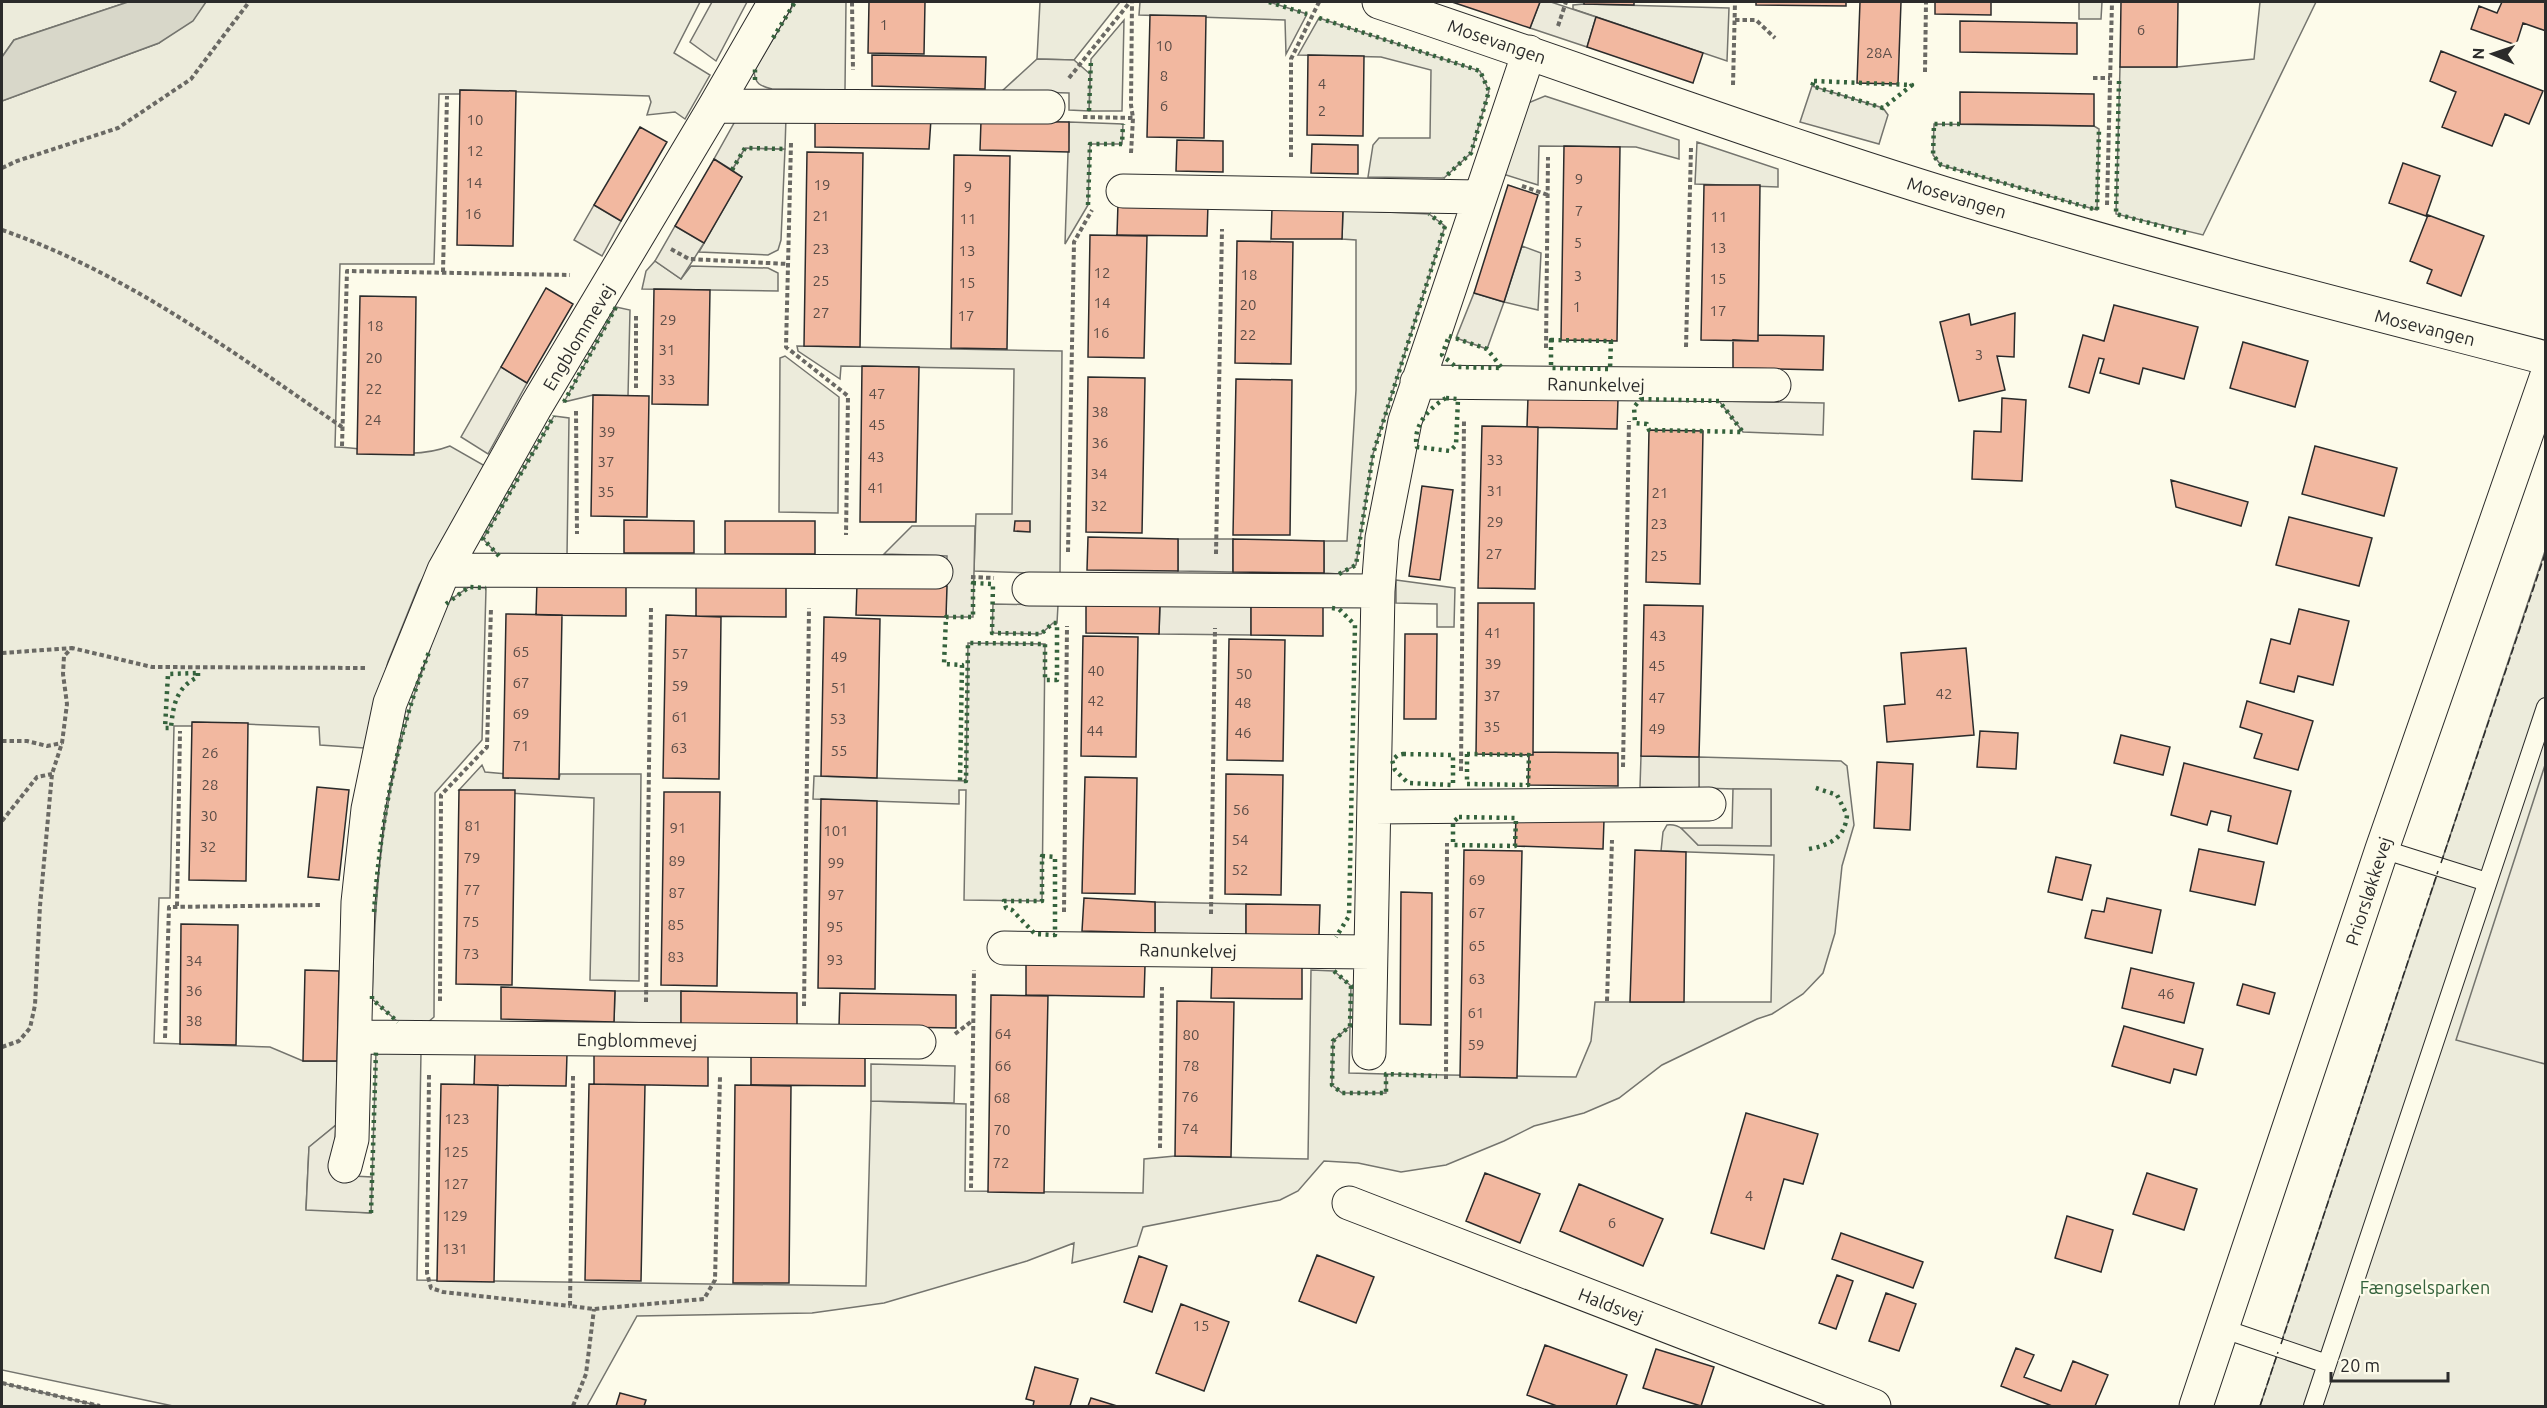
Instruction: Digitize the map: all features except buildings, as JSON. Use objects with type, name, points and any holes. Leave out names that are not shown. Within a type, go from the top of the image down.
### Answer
[{"type":"street","name":"Engblommevej","points":[[345,1166],[352,1139],[358,902],[368,809],[390,703],[444,570],[537,406],[716,106],[775,2]]},
{"type":"street","name":"Mosevangen","points":[[1379,2],[1823,155],[2017,216],[2319,300],[2546,358]]},
{"type":"street","points":[[1369,1053],[1378,591],[1382,538],[1405,420],[1529,52]]},
{"type":"street","points":[[716,106],[1048,107]]},
{"type":"street","points":[[1123,191],[1479,197]]},
{"type":"street","name":"Priorsløkkevej","points":[[2196,1407],[2382,849],[2546,378]]},
{"type":"street","name":"Ranunkelvej","points":[[1417,382],[1774,385]]},
{"type":"street","points":[[444,570],[936,572]]},
{"type":"street","points":[[1029,589],[1378,591]]},
{"type":"street","points":[[1374,807],[1709,804]]},
{"type":"street","name":"Ranunkelvej","points":[[1004,948],[1371,952]]},
{"type":"street","name":"Engblommevej","points":[[356,1037],[919,1042]]},
{"type":"street","name":"Haldsvej","points":[[1349,1203],[1874,1407]]},
{"type":"lane","points":[[2313,1407],[2546,707]]},
{"type":"lane","points":[[2382,849],[2487,882]]},
{"type":"lane","points":[[2221,1328],[2327,1364]]},
{"type":"path","points":[[2,168],[17,161],[118,129],[191,79],[249,2]]},
{"type":"path","points":[[852,2],[853,107]]},
{"type":"path","points":[[1131,2],[1048,107],[1066,116],[1133,118]]},
{"type":"path","points":[[1064,948],[1074,242],[1096,203],[1123,191],[1130,176],[1133,118],[1131,2]]},
{"type":"path","points":[[1291,193],[1291,59],[1318,2]]},
{"type":"path","points":[[1685,384],[1691,140],[1707,115],[1733,100],[1735,2]]},
{"type":"path","points":[[1925,72],[1926,2]]},
{"type":"path","points":[[2099,239],[2107,218],[2112,2]]},
{"type":"path","points":[[1735,20],[1756,20],[1775,38]]},
{"type":"path","points":[[2093,78],[2110,78]]},
{"type":"path","points":[[442,272],[447,96]]},
{"type":"path","points":[[792,106],[786,347],[848,396],[846,571]]},
{"type":"path","points":[[1546,383],[1548,157]]},
{"type":"path","points":[[2,230],[42,244],[170,310],[342,427]]},
{"type":"path","points":[[640,231],[689,259],[788,264]]},
{"type":"path","points":[[342,446],[346,271],[614,276],[636,289],[636,388]]},
{"type":"path","points":[[1446,1079],[1465,382]]},
{"type":"path","points":[[1607,1001],[1618,804],[1629,384]]},
{"type":"path","points":[[537,406],[578,411],[576,571]]},
{"type":"path","points":[[492,570],[487,747],[441,795],[427,1273],[431,1288],[443,1292],[594,1309],[704,1299],[715,1280],[721,1041]]},
{"type":"path","points":[[646,1040],[652,571]]},
{"type":"path","points":[[804,1041],[810,572]]},
{"type":"path","points":[[936,572],[996,578],[1029,589]]},
{"type":"path","points":[[2,653],[72,648],[152,667],[405,668]]},
{"type":"path","points":[[2,1047],[19,1041],[30,1028],[35,1005],[40,906],[52,774],[62,743],[67,704],[63,674],[64,656],[72,648]]},
{"type":"path","points":[[177,906],[180,731]]},
{"type":"path","points":[[2,741],[27,741],[47,746],[62,743]]},
{"type":"path","points":[[2,821],[37,777],[52,774]]},
{"type":"path","points":[[165,1038],[169,907],[338,905],[358,902]]},
{"type":"path","points":[[971,1188],[974,952],[1004,948]]},
{"type":"path","points":[[1160,1148],[1162,950]]},
{"type":"path","points":[[570,1306],[574,1039]]},
{"type":"path","points":[[573,1407],[586,1374],[594,1309]]},
{"type":"path","points":[[2,1383],[100,1407]]},
{"type":"green space","points":[[2,2],[128,2],[14,40],[2,57]]},
{"type":"green space","points":[[206,2],[700,2],[674,53],[710,75],[685,119],[675,112],[647,115],[651,102],[649,96],[460,90],[460,94],[439,94],[434,264],[340,264],[335,447],[421,453],[450,446],[485,466],[419,585],[388,662],[364,748],[320,745],[319,727],[193,722],[192,726],[174,726],[170,898],[159,898],[154,1043],[270,1047],[303,1061],[337,1061],[336,1125],[309,1147],[306,1209],[371,1213],[376,1051],[421,1052],[417,1280],[866,1286],[871,1101],[966,1104],[965,1191],[1143,1193],[1144,1159],[1175,1156],[1308,1159],[1311,970],[1334,971],[1351,986],[1350,1026],[1333,1042],[1332,1085],[1385,1093],[1386,1074],[1576,1077],[1591,1041],[1595,1002],[1771,1002],[1774,855],[1661,851],[1663,832],[1667,825],[1681,828],[1698,845],[1771,845],[1771,790],[1699,788],[1699,757],[1841,761],[1847,766],[1854,825],[1842,866],[1835,933],[1823,973],[1803,994],[1772,1014],[1662,1065],[1619,1098],[1584,1113],[1534,1126],[1446,1165],[1401,1172],[1358,1163],[1324,1161],[1298,1191],[1280,1200],[1143,1227],[1137,1246],[1072,1263],[1074,1243],[1027,1261],[884,1303],[812,1313],[637,1316],[587,1406],[173,1406],[2,1370],[2,101],[159,43]]},
{"type":"green space","points":[[795,2],[846,2],[845,90],[772,89],[757,82],[754,71]]},
{"type":"green space","points":[[1040,2],[1120,2],[1074,60],[1037,59]]},
{"type":"green space","points":[[1140,2],[1269,2],[1307,14],[1286,54],[1285,20],[1139,15]]},
{"type":"green space","points":[[2079,2],[2102,2],[2101,19],[2079,19]]},
{"type":"green space","points":[[2260,2],[2316,2],[2203,235],[2116,214],[2120,67],[2177,67],[2254,59]]},
{"type":"green space","points":[[1573,5],[1729,8],[1727,61],[1573,9]]},
{"type":"green space","points":[[1319,18],[1480,71],[1489,91],[1471,153],[1444,178],[1368,177],[1373,145],[1379,138],[1430,138],[1431,70],[1381,57],[1298,55]]},
{"type":"green space","points":[[1124,20],[1122,111],[1089,111],[1091,59]]},
{"type":"green space","points":[[1545,96],[1679,140],[1679,159],[1636,147],[1539,146],[1538,185],[1503,174],[1528,103]]},
{"type":"green space","points":[[1069,122],[1123,124],[1122,144],[1090,144],[1088,205],[1065,244]]},
{"type":"green space","points":[[1934,124],[2094,126],[2099,129],[2097,210],[1941,165],[1933,155]]},
{"type":"green space","points":[[1697,142],[1778,169],[1778,187],[1695,184]]},
{"type":"green space","points":[[745,148],[785,149],[781,240],[778,250],[768,255],[699,252],[742,177],[732,170]]},
{"type":"green space","points":[[1343,210],[1429,214],[1445,226],[1373,454],[1356,565],[1339,574],[1324,573],[1324,541],[1347,541],[1356,390],[1356,240],[1342,239]]},
{"type":"green space","points":[[1522,246],[1541,253],[1538,310],[1504,302]]},
{"type":"green space","points":[[655,261],[681,279],[691,266],[768,268],[778,273],[778,291],[642,289],[646,271]]},
{"type":"green space","points":[[616,307],[630,310],[628,396],[593,395],[564,402]]},
{"type":"green space","points":[[797,346],[1062,351],[1060,574],[974,571],[976,514],[1012,514],[1014,369],[841,366],[840,379],[798,351]]},
{"type":"green space","points":[[785,356],[839,397],[838,513],[779,512],[780,358]]},
{"type":"green space","points":[[554,416],[569,418],[567,556],[499,556],[483,539]]},
{"type":"green space","name":"Fængselsparken","points":[[2545,551],[2545,1406],[2260,1406]]},
{"type":"green space","points":[[1396,580],[1455,588],[1454,627],[1437,627],[1437,604],[1396,603]]},
{"type":"green space","points":[[469,587],[486,588],[482,740],[435,793],[434,1017],[427,1023],[398,1022],[372,999],[379,867],[385,824],[401,740],[439,620],[449,601]]},
{"type":"green space","points":[[968,643],[1045,644],[1042,901],[964,900],[966,790],[959,790],[959,804],[813,799],[814,776],[966,781]]},
{"type":"green space","points":[[482,765],[485,772],[559,779],[560,774],[641,774],[639,981],[590,980],[594,798],[459,790]]},
{"type":"green space","points":[[2,1383],[100,1406],[2,1406]]},
{"type":"shaded area","points":[[128,2],[206,2],[193,21],[159,43],[2,101],[2,57],[14,40]]},
{"type":"shaded area","points":[[712,2],[747,2],[716,61],[690,42]]},
{"type":"shaded area","points":[[1540,2],[1551,2],[1596,17],[1587,47],[1530,28]]},
{"type":"shaded area","points":[[1037,59],[1074,60],[1090,74],[1089,111],[1069,110],[1069,93],[1002,91]]},
{"type":"shaded area","points":[[1812,86],[1883,108],[1888,115],[1879,144],[1800,122]]},
{"type":"shaded area","points":[[738,116],[786,117],[785,149],[745,148],[732,170],[714,159]]},
{"type":"shaded area","points":[[594,205],[621,221],[602,256],[574,240]]},
{"type":"shaded area","points":[[675,226],[704,243],[681,279],[655,261]]},
{"type":"shaded area","points":[[1474,293],[1504,302],[1487,349],[1456,338]]},
{"type":"shaded area","points":[[501,367],[527,383],[488,454],[461,437]]},
{"type":"shaded area","points":[[1719,401],[1824,403],[1823,435],[1743,432]]},
{"type":"shaded area","points":[[912,526],[975,526],[973,617],[946,617],[947,556],[884,554]]},
{"type":"shaded area","points":[[1178,539],[1233,539],[1233,572],[1178,571]]},
{"type":"shaded area","points":[[993,604],[1058,605],[1057,623],[1053,623],[1041,634],[992,633]]},
{"type":"shaded area","points":[[1160,604],[1251,606],[1251,635],[1159,634]]},
{"type":"shaded area","points":[[1641,756],[1699,757],[1699,788],[1640,787]]},
{"type":"shaded area","points":[[2545,765],[2545,1064],[2456,1040]]},
{"type":"shaded area","points":[[1733,789],[1771,789],[1771,846],[1698,845],[1681,828],[1732,828]]},
{"type":"shaded area","points":[[1155,902],[1246,904],[1246,935],[1155,933]]},
{"type":"shaded area","points":[[615,991],[681,991],[681,1024],[614,1022]]},
{"type":"shaded area","points":[[1350,1026],[1349,1073],[1386,1074],[1386,1093],[1342,1093],[1332,1085],[1333,1041]]},
{"type":"shaded area","points":[[871,1064],[955,1066],[954,1103],[871,1101]]},
{"type":"shaded area","points":[[336,1125],[333,1175],[372,1177],[371,1213],[306,1210],[309,1147]]},
{"type":"hedge","points":[[773,38],[795,2]]},
{"type":"hedge","points":[[1269,2],[1307,14]]},
{"type":"hedge","points":[[1319,18],[1480,71],[1489,91],[1471,153],[1444,178]]},
{"type":"hedge","points":[[1089,111],[1091,59]]},
{"type":"hedge","points":[[755,68],[755,80]]},
{"type":"hedge","points":[[1814,81],[1912,85],[1883,108],[1812,86],[1814,81]]},
{"type":"hedge","points":[[2119,81],[2116,214],[2187,233]]},
{"type":"hedge","points":[[1088,205],[1090,144],[1122,144],[1123,124]]},
{"type":"hedge","points":[[1960,124],[1934,124],[1933,155],[1941,165],[2097,210],[2099,129]]},
{"type":"hedge","points":[[732,170],[745,148],[785,149]]},
{"type":"hedge","points":[[1339,574],[1356,565],[1373,454],[1445,226],[1429,214]]},
{"type":"hedge","points":[[564,402],[616,307]]},
{"type":"hedge","points":[[1449,336],[1487,349],[1502,368],[1456,367],[1442,355],[1449,336]]},
{"type":"hedge","points":[[1551,340],[1611,341],[1610,369],[1551,368],[1551,340]]},
{"type":"hedge","points":[[1446,398],[1458,399],[1456,445],[1450,451],[1417,447],[1417,432],[1423,418],[1446,398]]},
{"type":"hedge","points":[[1641,399],[1719,401],[1743,432],[1649,430],[1647,424],[1635,423],[1634,407],[1641,399]]},
{"type":"hedge","points":[[499,556],[483,539],[554,416]]},
{"type":"hedge","points":[[973,583],[993,584],[992,633],[1041,634],[1053,623],[1057,623],[1057,680],[1045,680],[1045,644],[968,643],[966,781],[960,781],[962,665],[944,664],[946,617],[973,617],[973,583]]},
{"type":"hedge","points":[[446,604],[469,587],[486,588]]},
{"type":"hedge","points":[[1332,608],[1339,609],[1355,625],[1349,916],[1336,937]]},
{"type":"hedge","points":[[374,912],[381,846],[392,780],[408,715],[429,652]]},
{"type":"hedge","points":[[198,673],[198,677],[180,692],[173,712],[171,728],[165,728],[168,674],[198,673]]},
{"type":"hedge","points":[[1403,754],[1453,755],[1453,785],[1408,783],[1395,770],[1392,760],[1403,754]]},
{"type":"hedge","points":[[1467,754],[1529,755],[1528,785],[1467,784],[1467,754]]},
{"type":"hedge","points":[[1809,849],[1830,843],[1840,835],[1847,815],[1837,795],[1813,787]]},
{"type":"hedge","points":[[1459,817],[1516,818],[1515,846],[1453,845],[1453,822],[1459,817]]},
{"type":"hedge","points":[[1042,856],[1055,857],[1055,935],[1035,934],[1012,910],[1006,908],[1004,901],[1042,901],[1042,856]]},
{"type":"hedge","points":[[1334,971],[1351,986],[1350,1026],[1333,1041],[1332,1085],[1342,1093],[1386,1093],[1386,1074],[1437,1076]]},
{"type":"hedge","points":[[372,996],[372,999],[398,1022]]},
{"type":"hedge","points":[[371,1213],[376,1051]]},
{"type":"fence","points":[[2441,863],[2546,551]]},
{"type":"fence","points":[[2281,1344],[2438,871]]},
{"type":"fence","points":[[2260,1406],[2278,1352]]}]
